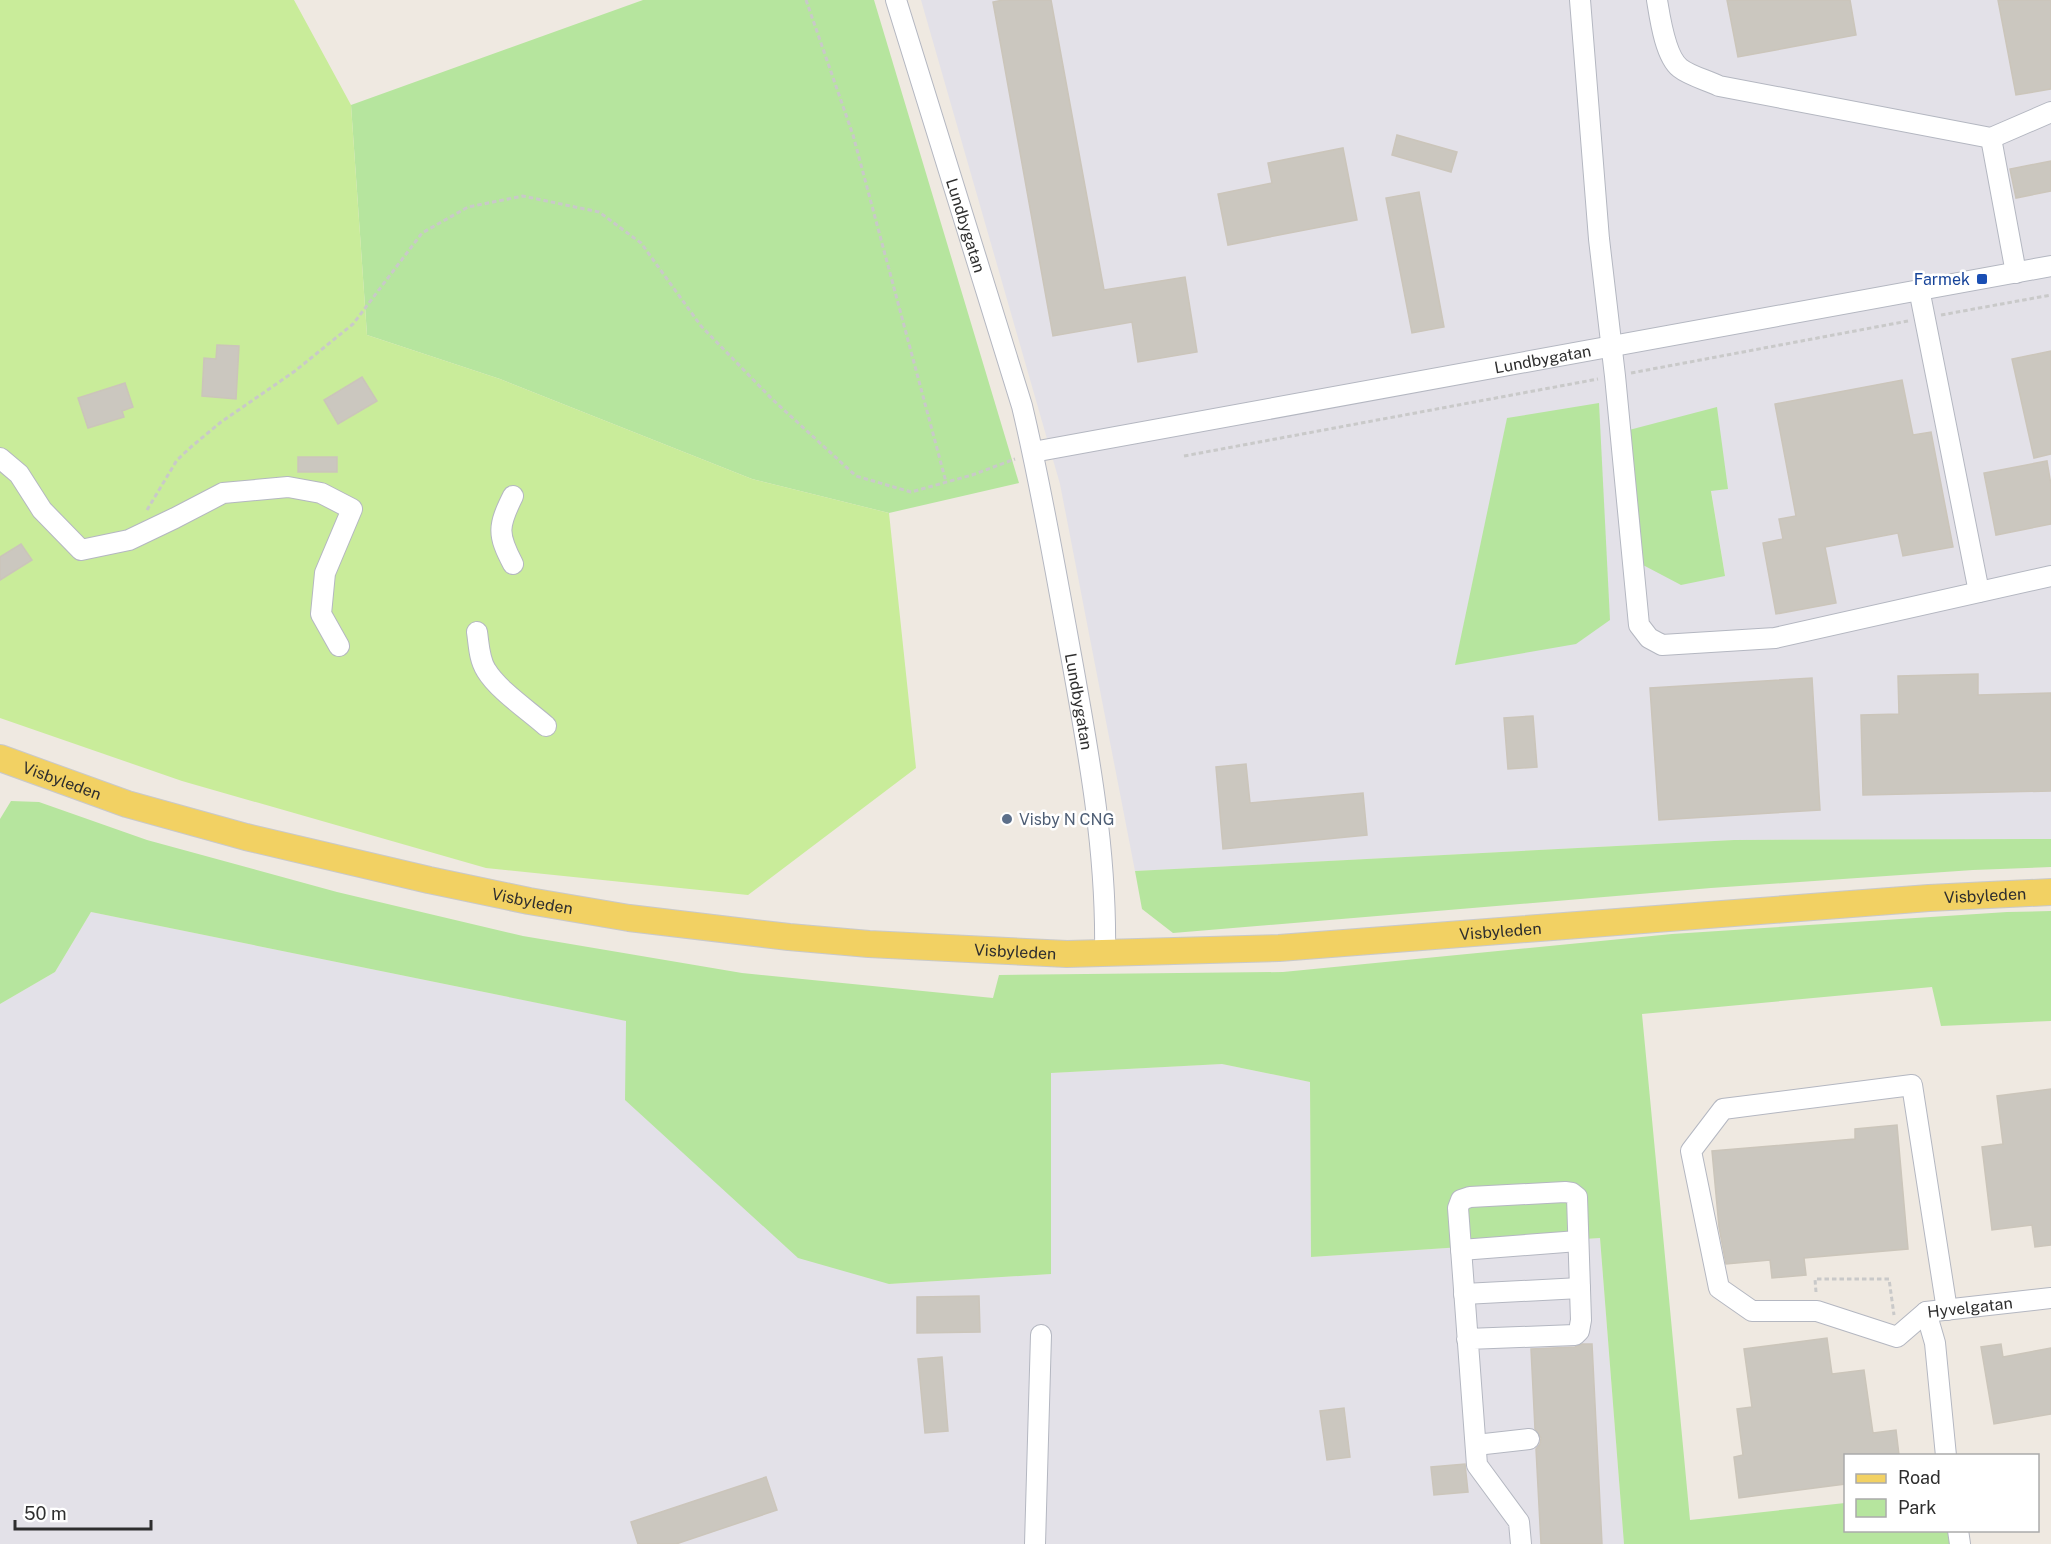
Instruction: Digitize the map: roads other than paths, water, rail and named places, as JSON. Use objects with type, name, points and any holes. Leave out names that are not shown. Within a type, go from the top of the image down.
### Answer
[{"type":"main road","name":"Visbyleden","points":[[0,758],[127,804],[246,837],[419,878],[529,901],[640,919],[789,937],[984,951],[1105,953],[1255,949],[1894,901],[2051,892]]},
{"type":"street","name":"Lundbygatan","points":[[896,0],[1022,406],[1033,452],[1081,710],[1100,828],[1105,953]]},
{"type":"street","points":[[1580,0],[1599,239],[1639,625],[1649,638],[1662,645],[1775,638],[2051,576]]},
{"type":"street","points":[[1657,0],[1662,29],[1672,60],[1680,68],[1719,86],[1991,138],[2051,112]]},
{"type":"street","points":[[1991,138],[2016,273]]},
{"type":"street","name":"Lundbygatan","points":[[1033,452],[2051,266]]},
{"type":"street","points":[[1919,289],[1979,592]]},
{"type":"street","points":[[0,459],[19,474],[42,510],[81,550],[129,540],[223,492],[288,487],[321,493],[352,509],[325,573],[321,614],[339,646]]},
{"type":"street","points":[[513,496],[502,520],[501,534],[505,549],[513,564]]},
{"type":"street","points":[[477,632],[480,658],[486,671],[546,726]]},
{"type":"street","points":[[1926,1312],[1897,1337],[1817,1311],[1752,1311],[1719,1287],[1691,1151],[1724,1109],[1912,1085],[1947,1310]]},
{"type":"street","points":[[1467,1339],[1575,1335],[1580,1330],[1576,1197],[1572,1193],[1470,1197],[1461,1200],[1458,1208],[1467,1339],[1478,1465],[1519,1522],[1521,1544]]},
{"type":"street","points":[[1461,1250],[1578,1241]]},
{"type":"street","points":[[1464,1294],[1580,1288]]},
{"type":"street","name":"Hyvelgatan","points":[[1946,1454],[1935,1342],[1926,1312],[2051,1298]]},
{"type":"street","points":[[1035,1544],[1041,1335]]},
{"type":"street","points":[[1476,1444],[1529,1439]]},
{"type":"place","name":"Farmek","points":[[1982,279]]},
{"type":"place","name":"Visby N CNG","points":[[1007,819]]}]
